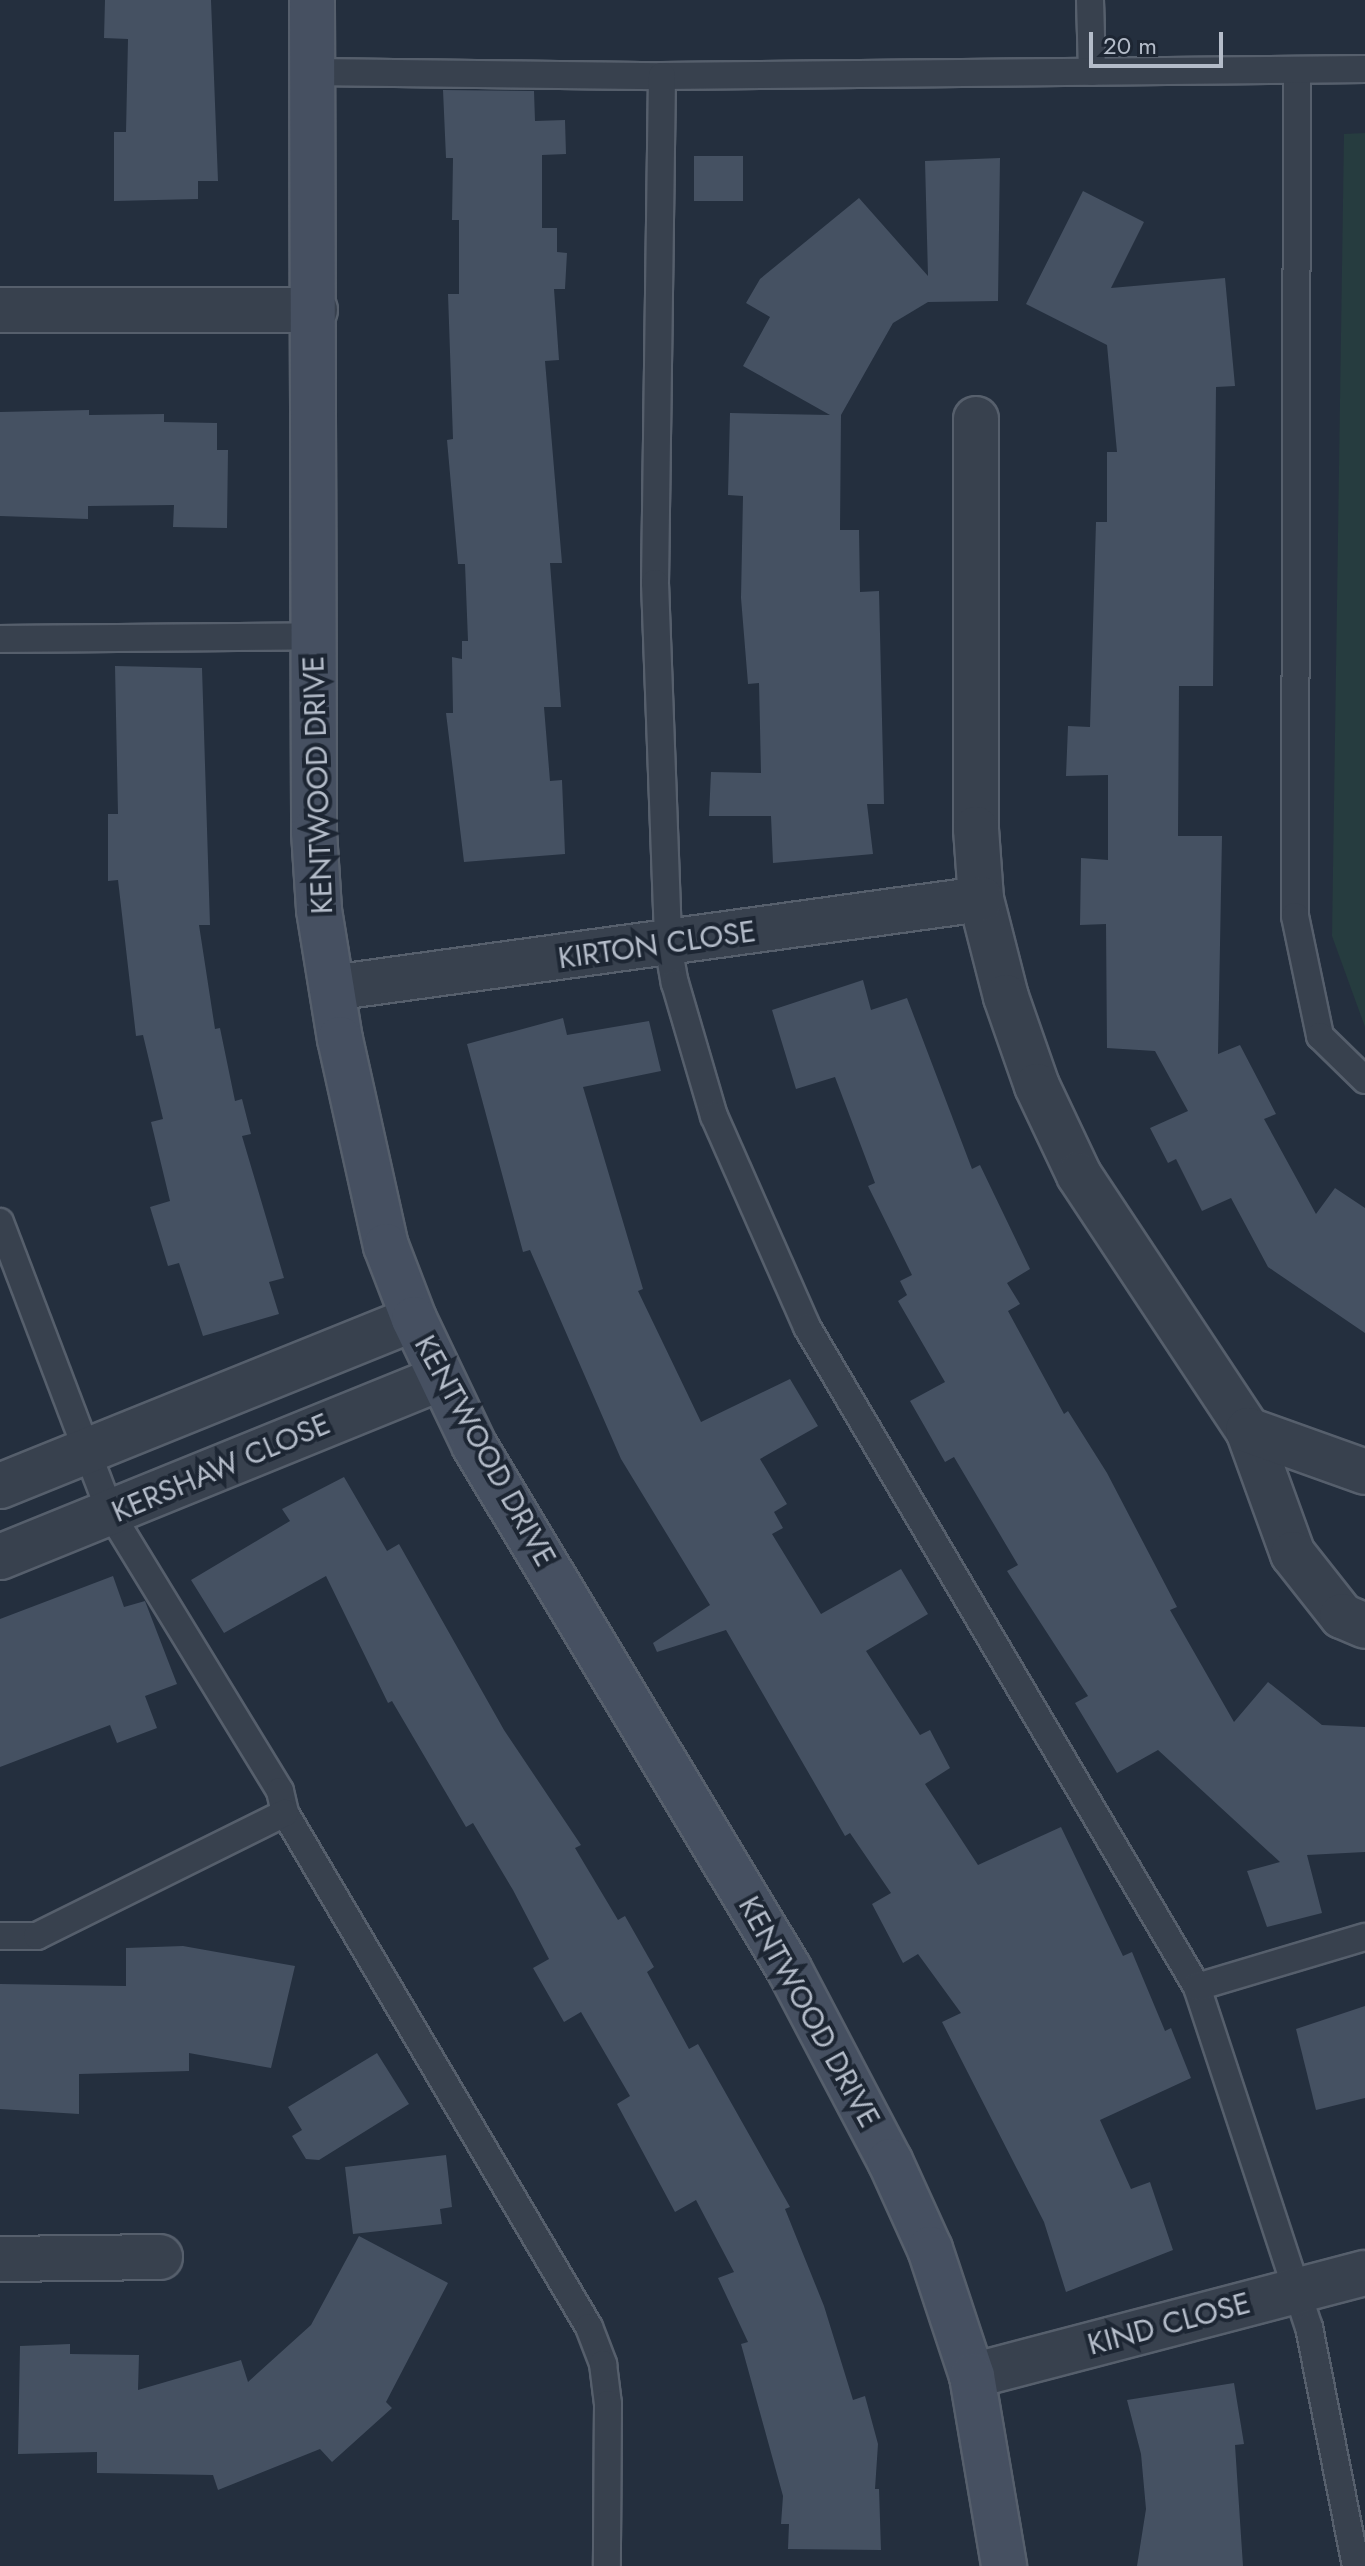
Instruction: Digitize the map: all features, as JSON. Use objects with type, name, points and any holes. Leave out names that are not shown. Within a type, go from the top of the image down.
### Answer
[{"type":"street","name":"KENTWOOD DRIVE","points":[[312,0],[314,832],[332,988],[368,1174],[386,1246],[414,1319],[474,1445],[795,1981],[930,2249],[972,2376],[1004,2566]]},
{"type":"street","points":[[0,310],[315,310]]},
{"type":"street","points":[[976,419],[974,789],[981,899],[1021,1041],[1079,1175],[1248,1430],[1293,1554],[1342,1616],[1365,1626]]},
{"type":"street","name":"KIRTON CLOSE","points":[[332,988],[668,945],[981,899]]},
{"type":"street","points":[[0,1486],[414,1319]]},
{"type":"street","name":"KERSHAW CLOSE","points":[[0,1557],[441,1378]]},
{"type":"street","points":[[1248,1430],[1365,1472]]},
{"type":"street","points":[[0,2259],[160,2257]]},
{"type":"street","name":"KIND CLOSE","points":[[972,2376],[1365,2273]]},
{"type":"lane","points":[[1090,0],[1092,72]]},
{"type":"lane","points":[[312,72],[662,76],[1365,69]]},
{"type":"lane","points":[[1297,71],[1295,916],[1320,1036],[1365,1080]]},
{"type":"lane","points":[[662,76],[655,583],[668,945],[714,1116],[807,1327],[1197,1987],[1298,2290],[1356,2566]]},
{"type":"lane","points":[[0,639],[314,636]]},
{"type":"lane","points":[[0,1222],[84,1451],[111,1514],[280,1791],[285,1813],[589,2327],[603,2364],[608,2404],[607,2566]]},
{"type":"lane","points":[[0,1936],[37,1936],[285,1813]]},
{"type":"lane","points":[[1197,1987],[1365,1937]]},
{"type":"green space","points":[[1365,133],[1365,1027],[1332,936],[1344,134]]},
{"type":"building","points":[[105,0],[211,0],[218,181],[198,181],[198,199],[114,201],[114,132],[126,132],[128,39],[104,38]]},
{"type":"building","points":[[443,90],[534,91],[535,121],[565,120],[566,154],[542,155],[542,228],[557,228],[557,252],[567,253],[565,289],[554,289],[559,360],[545,361],[562,563],[550,563],[561,707],[544,707],[550,781],[562,780],[565,854],[464,862],[446,713],[453,713],[452,657],[462,659],[462,641],[468,641],[465,564],[458,564],[447,440],[453,439],[448,294],[459,294],[459,220],[452,220],[453,158],[446,158]]},
{"type":"building","points":[[694,156],[743,156],[743,201],[694,201]]},
{"type":"building","points":[[1000,158],[998,301],[928,302],[893,323],[841,415],[840,530],[859,530],[860,592],[879,591],[884,804],[867,804],[873,854],[773,863],[771,816],[709,816],[711,772],[761,773],[759,683],[748,684],[741,598],[743,496],[728,495],[730,413],[830,415],[743,366],[770,317],[746,303],[760,279],[859,198],[928,276],[925,161]]},
{"type":"building","points":[[1083,191],[1144,222],[1111,288],[1225,278],[1235,386],[1216,387],[1213,686],[1179,686],[1178,836],[1222,836],[1218,1054],[1240,1045],[1276,1114],[1264,1119],[1316,1214],[1335,1188],[1365,1208],[1365,1333],[1268,1267],[1231,1198],[1202,1211],[1176,1159],[1168,1163],[1150,1128],[1188,1111],[1155,1051],[1107,1048],[1106,924],[1080,925],[1081,858],[1108,860],[1108,775],[1066,776],[1068,726],[1090,727],[1096,522],[1107,522],[1107,452],[1117,452],[1107,345],[1026,304]]},
{"type":"building","points":[[89,410],[89,415],[164,414],[164,422],[217,423],[217,450],[228,450],[227,528],[173,527],[174,505],[88,506],[88,519],[0,516],[0,412]]},
{"type":"building","points":[[115,666],[202,668],[210,925],[199,925],[215,1029],[220,1028],[235,1101],[242,1099],[251,1134],[242,1136],[284,1278],[269,1282],[279,1314],[203,1336],[179,1263],[168,1266],[150,1207],[170,1201],[151,1122],[163,1119],[143,1035],[136,1036],[118,880],[108,881],[108,814],[118,814]]},
{"type":"building","points":[[863,980],[871,1010],[907,998],[972,1169],[980,1165],[1030,1269],[1007,1283],[1020,1304],[1008,1311],[1064,1414],[1068,1411],[1107,1473],[1177,1607],[1170,1610],[1234,1722],[1268,1682],[1322,1725],[1365,1727],[1365,1852],[1307,1855],[1322,1913],[1267,1927],[1247,1871],[1280,1862],[1158,1750],[1117,1773],[1075,1703],[1088,1696],[1007,1571],[1018,1565],[954,1457],[945,1462],[910,1401],[945,1382],[898,1301],[907,1295],[900,1281],[912,1275],[868,1186],[875,1183],[835,1077],[796,1089],[772,1010]]},
{"type":"building","points":[[563,1018],[567,1035],[649,1021],[661,1071],[583,1087],[643,1289],[638,1291],[701,1422],[790,1379],[818,1426],[760,1459],[787,1504],[774,1512],[783,1528],[772,1534],[821,1614],[901,1569],[928,1614],[866,1651],[920,1735],[930,1730],[950,1768],[925,1784],[978,1865],[1061,1827],[1123,1956],[1132,1952],[1165,2031],[1171,2028],[1191,2078],[1100,2120],[1131,2189],[1150,2182],[1173,2250],[1066,2292],[1044,2222],[942,2022],[961,2013],[918,1954],[903,1963],[872,1904],[891,1893],[850,1833],[845,1836],[726,1630],[657,1652],[653,1643],[710,1605],[621,1459],[530,1250],[523,1252],[467,1044]]},
{"type":"building","points":[[344,1477],[387,1551],[399,1544],[504,1730],[581,1845],[575,1848],[618,1920],[625,1916],[654,1967],[647,1972],[689,2049],[698,2044],[790,2207],[785,2209],[824,2306],[853,2400],[865,2396],[878,2444],[875,2489],[879,2489],[881,2550],[788,2549],[789,2524],[781,2524],[783,2496],[741,2344],[748,2342],[718,2278],[734,2272],[696,2200],[675,2212],[617,2104],[630,2096],[581,2012],[564,2022],[533,1968],[549,1959],[513,1890],[473,1823],[466,1827],[392,1701],[388,1703],[326,1576],[224,1633],[191,1580],[290,1521],[282,1509]]},
{"type":"building","points":[[113,1576],[124,1607],[145,1601],[177,1684],[145,1696],[157,1728],[117,1743],[110,1725],[0,1767],[0,1619]]},
{"type":"building","points":[[183,1946],[295,1966],[271,2068],[189,2053],[189,2071],[79,2074],[79,2114],[0,2109],[0,1984],[126,1986],[126,1948]]},
{"type":"building","points":[[1365,2006],[1365,2098],[1316,2110],[1296,2029]]},
{"type":"building","points":[[377,2053],[409,2104],[319,2160],[306,2159],[292,2136],[302,2130],[288,2107]]},
{"type":"building","points":[[446,2155],[452,2207],[440,2209],[442,2224],[353,2234],[345,2167]]},
{"type":"building","points":[[359,2236],[448,2283],[386,2402],[392,2408],[332,2462],[320,2449],[218,2490],[213,2475],[97,2473],[97,2452],[18,2454],[20,2346],[70,2344],[70,2354],[139,2355],[138,2390],[241,2360],[248,2382],[311,2325]]},
{"type":"building","points":[[1234,2383],[1244,2444],[1235,2445],[1243,2566],[1137,2566],[1146,2509],[1141,2454],[1127,2400]]}]
